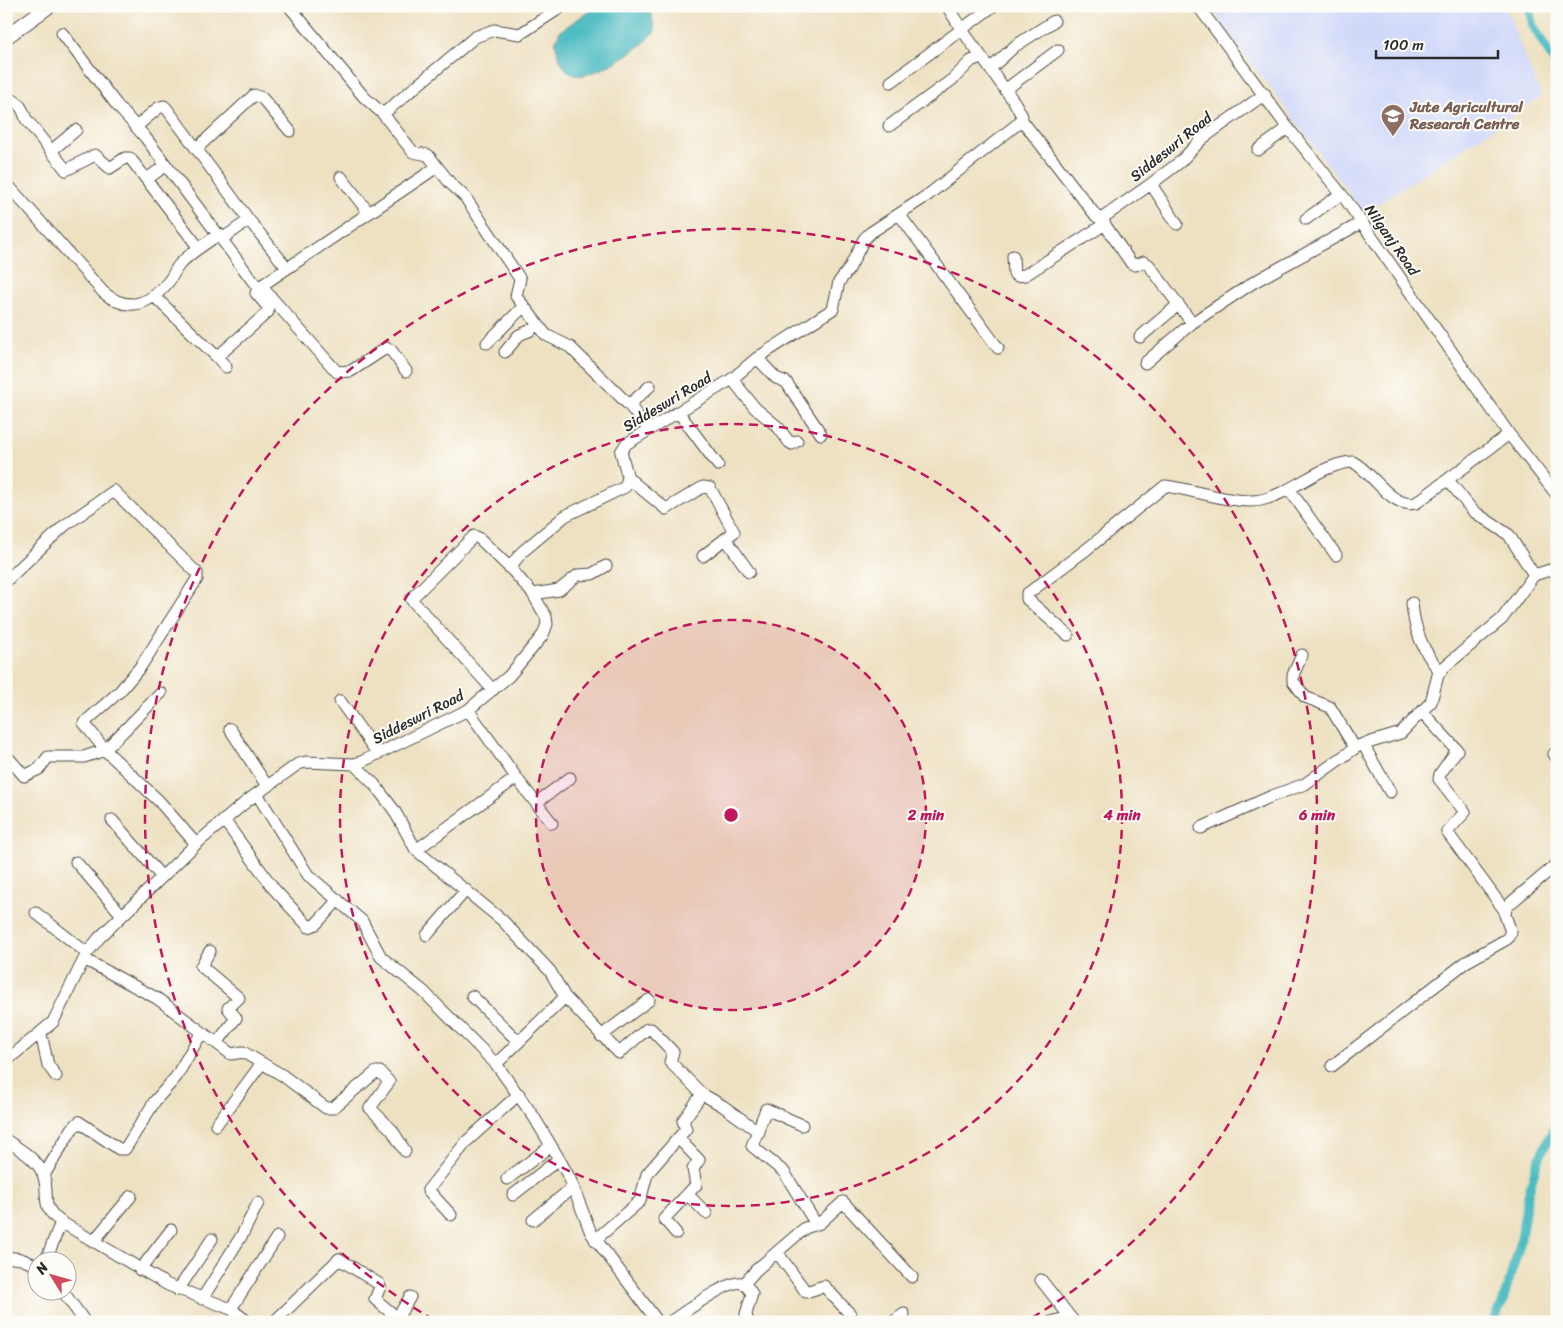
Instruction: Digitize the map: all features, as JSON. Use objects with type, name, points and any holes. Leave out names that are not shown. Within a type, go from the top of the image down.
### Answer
[{"type":"main road","points":[[6,37],[49,6]]},
{"type":"street","points":[[289,6],[364,97],[383,114],[413,152],[428,155],[436,167],[465,197],[520,279],[515,294],[549,337],[570,347],[629,405],[649,430]]},
{"type":"street","points":[[383,114],[475,37],[494,30],[520,34],[563,6]]},
{"type":"street","points":[[947,6],[1020,112],[1022,120],[1096,216],[1103,221],[1131,263],[1135,265],[1146,263],[1192,323]]},
{"type":"street","points":[[891,82],[993,6]]},
{"type":"street","name":"Nilganj Road","points":[[1198,6],[1265,94],[1288,128],[1340,194],[1510,434],[1557,495]]},
{"type":"street","points":[[990,69],[1015,46],[1054,21]]},
{"type":"street","points":[[62,33],[260,287],[337,372],[351,371],[386,348],[391,350],[406,371]]},
{"type":"street","points":[[1005,90],[1058,50]]},
{"type":"street","points":[[888,126],[953,78],[971,61],[981,57]]},
{"type":"street","name":"Siddeswri Road","points":[[1013,256],[1014,274],[1017,276],[1025,275],[1103,221],[1180,162],[1203,138],[1265,94]]},
{"type":"street","points":[[196,150],[254,95],[262,98],[290,131]]},
{"type":"street","points":[[6,105],[13,100],[16,101],[25,113],[26,120],[67,171],[95,155],[110,168],[125,158],[130,158],[199,248]]},
{"type":"street","points":[[136,127],[158,108],[164,106],[248,220],[287,268]]},
{"type":"street","name":"Siddeswri Road","points":[[628,478],[621,458],[622,447],[732,379],[757,358],[833,309],[839,282],[849,269],[864,239],[928,195],[1022,120]]},
{"type":"street","points":[[1258,150],[1288,128]]},
{"type":"street","points":[[51,151],[76,130]]},
{"type":"street","points":[[147,179],[166,165]]},
{"type":"street","points":[[217,357],[268,312],[267,306],[256,293],[260,287],[436,167]]},
{"type":"street","points":[[341,177],[369,213]]},
{"type":"street","points":[[6,183],[109,298],[116,302],[135,304],[154,296],[169,281],[180,263],[199,248],[248,220]]},
{"type":"street","points":[[1151,184],[1177,224]]},
{"type":"street","points":[[1306,219],[1340,194]]},
{"type":"street","points":[[899,214],[998,348]]},
{"type":"street","points":[[1145,363],[1192,323],[1254,282],[1361,223]]},
{"type":"street","points":[[154,296],[226,367]]},
{"type":"street","points":[[1140,337],[1178,305]]},
{"type":"street","points":[[487,343],[524,306]]},
{"type":"street","points":[[505,352],[518,336],[538,324]]},
{"type":"street","points":[[757,358],[776,378],[785,381],[821,434]]},
{"type":"street","points":[[732,379],[755,408],[781,431],[789,442],[792,444],[797,441]]},
{"type":"street","points":[[629,405],[650,386]]},
{"type":"street","points":[[679,413],[718,465]]},
{"type":"street","points":[[1068,636],[1027,599],[1027,594],[1087,549],[1161,488],[1168,487],[1254,501],[1271,497],[1343,463],[1353,462],[1404,505],[1416,503],[1510,434]]},
{"type":"street","points":[[512,570],[517,557],[553,525],[585,505],[621,491],[628,478],[666,509],[702,487],[708,487],[734,530],[732,534],[703,556]]},
{"type":"street","points":[[1448,480],[1473,511],[1509,535],[1534,575]]},
{"type":"street","points":[[1289,489],[1336,555]]},
{"type":"street","points":[[6,582],[64,526],[114,491],[197,573],[197,579],[141,666],[120,691],[85,720],[84,726],[105,750],[159,801],[196,844]]},
{"type":"street","name":"Siddeswri Road","points":[[6,1061],[42,1034],[58,1014],[85,956],[122,915],[196,844],[267,786],[302,763],[354,764],[378,754],[468,710],[493,690],[509,676],[537,644],[547,629],[546,617],[532,594],[512,570],[479,538],[474,536],[411,599],[493,690]]},
{"type":"street","points":[[726,539],[749,572]]},
{"type":"street","points":[[532,594],[559,590],[578,574],[592,574],[606,566]]},
{"type":"street","points":[[1201,828],[1272,796],[1305,784],[1359,746],[1401,733],[1431,702],[1440,671],[1502,619],[1534,575],[1550,570],[1557,571]]},
{"type":"street","points":[[1412,603],[1420,640],[1440,671]]},
{"type":"street","points":[[1302,655],[1293,675],[1293,681],[1305,697],[1330,707],[1390,792]]},
{"type":"street","points":[[7,757],[24,776],[39,768],[48,757],[84,757],[105,750],[161,693]]},
{"type":"street","points":[[340,701],[378,754]]},
{"type":"street","points":[[468,710],[516,778],[552,823]]},
{"type":"street","points":[[1332,1066],[1466,962],[1507,939],[1511,929],[1505,911],[1447,832],[1465,812],[1439,776],[1457,750],[1422,712]]},
{"type":"street","points":[[230,729],[267,786]]},
{"type":"street","points":[[354,764],[374,784],[394,810],[416,850],[502,920],[550,971],[565,998],[619,1054],[647,1029],[651,1029],[673,1052],[670,1062],[702,1094],[723,1106],[758,1132]]},
{"type":"street","points":[[416,850],[516,778]]},
{"type":"street","points":[[536,803],[570,778]]},
{"type":"street","points":[[257,794],[308,875],[364,923],[381,957],[423,991],[496,1064],[518,1094],[559,1159],[595,1240],[658,1322]]},
{"type":"street","points":[[112,820],[161,876]]},
{"type":"street","points":[[224,820],[278,894],[309,927],[316,924],[338,900]]},
{"type":"street","points":[[76,862],[122,915]]},
{"type":"street","points":[[1505,911],[1510,902],[1557,864]]},
{"type":"street","points":[[427,936],[466,890]]},
{"type":"street","points":[[36,912],[85,956],[158,999],[231,1054],[243,1052],[282,1075],[322,1107],[330,1109],[376,1072],[380,1072],[389,1082],[370,1108],[392,1130],[405,1151]]},
{"type":"street","points":[[210,951],[201,966],[239,998],[228,1008],[236,1018],[217,1043]]},
{"type":"street","points":[[472,996],[520,1042]]},
{"type":"street","points":[[496,1064],[565,998]]},
{"type":"street","points":[[601,1036],[649,1000]]},
{"type":"street","points":[[44,1175],[77,1123],[81,1122],[120,1149],[125,1150],[155,1100],[176,1077],[202,1032]]},
{"type":"street","points":[[42,1034],[48,1065],[56,1076]]},
{"type":"street","points":[[216,1125],[262,1063]]},
{"type":"street","points":[[451,1215],[428,1190],[467,1141],[518,1094]]},
{"type":"street","points":[[595,1240],[640,1201],[647,1174],[687,1128],[683,1121],[702,1094]]},
{"type":"street","points":[[802,1125],[766,1109],[752,1144],[753,1148],[784,1172],[816,1224]]},
{"type":"street","points":[[676,1233],[664,1219],[696,1185],[693,1169],[699,1160],[678,1138]]},
{"type":"street","points":[[6,1140],[32,1158],[44,1175],[46,1206],[52,1215],[140,1270],[178,1290],[231,1309],[248,1322]]},
{"type":"street","points":[[507,1179],[551,1146]]},
{"type":"street","points":[[513,1195],[559,1159]]},
{"type":"street","points":[[533,1220],[573,1187]]},
{"type":"street","points":[[688,1195],[706,1213]]},
{"type":"street","points":[[93,1242],[131,1196]]},
{"type":"street","points":[[744,1284],[756,1270],[805,1228],[816,1224],[843,1202],[912,1277]]},
{"type":"street","points":[[202,1299],[242,1235],[258,1203]]},
{"type":"street","points":[[50,1250],[62,1222]]},
{"type":"street","points":[[140,1270],[171,1230]]},
{"type":"street","points":[[231,1309],[276,1236]]},
{"type":"street","points":[[178,1290],[212,1239]]},
{"type":"street","points":[[777,1252],[806,1292],[824,1286],[851,1315]]},
{"type":"street","points":[[6,1257],[28,1262]]},
{"type":"street","points":[[274,1322],[339,1259],[379,1284],[380,1287],[376,1299],[400,1320],[410,1297]]},
{"type":"street","points":[[1041,1280],[1072,1319],[1052,1322]]},
{"type":"street","points":[[670,1322],[706,1297],[737,1283],[744,1284],[752,1291],[753,1296],[746,1314],[748,1322]]},
{"type":"street","points":[[69,1300],[85,1322]]},
{"type":"street","points":[[893,1322],[904,1314]]},
{"type":"shaded area","name":"Jute Agricultural Research Centre","points":[[1209,6],[1505,6],[1541,97],[1364,213]]},
{"type":"water","points":[[597,6],[640,6],[651,14],[655,31],[641,45],[618,60],[593,72],[575,75],[564,66],[555,43],[560,31]]},
{"type":"waterway","points":[[1528,6],[1533,26],[1557,67]]},
{"type":"waterway","points":[[1493,1322],[1502,1304],[1520,1245],[1527,1199],[1536,1166],[1557,1120]]},
{"type":"place","name":"Jute Agricultural Research Centre","points":[[1393,137]]}]
